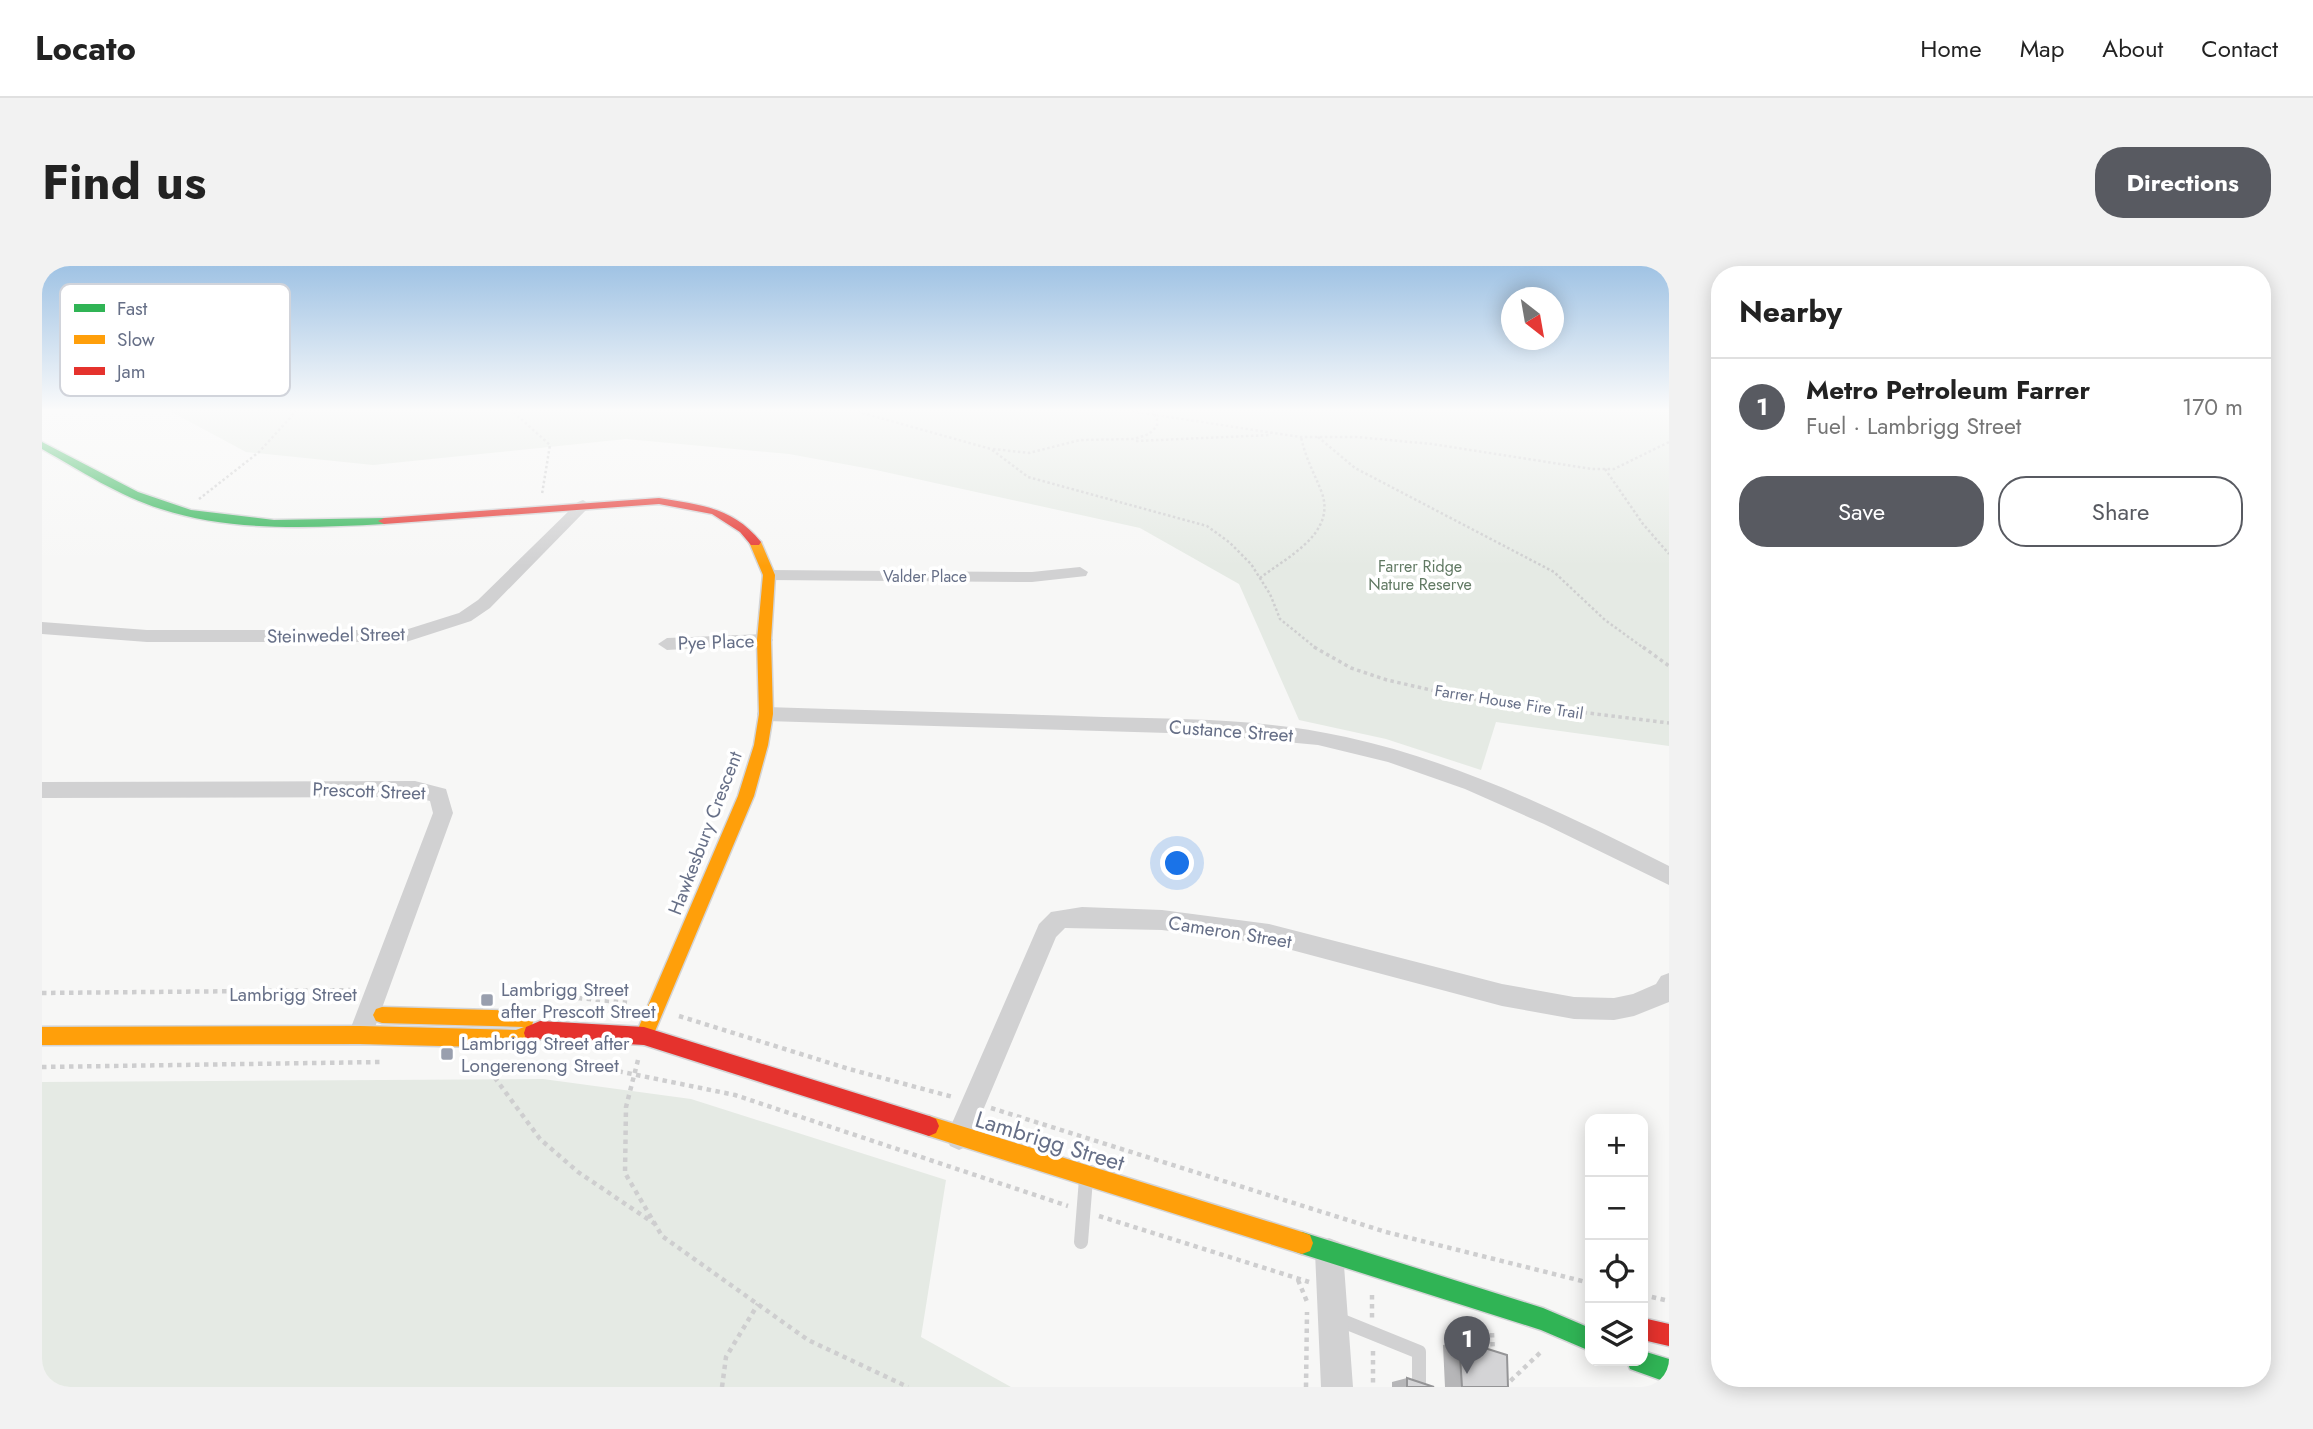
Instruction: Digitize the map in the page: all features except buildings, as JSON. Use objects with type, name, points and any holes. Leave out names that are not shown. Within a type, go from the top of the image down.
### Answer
[{"type":"street","name":"Hawkesbury Crescent","points":[[74,461],[137,496],[184,511],[243,521],[299,524],[659,501],[715,511],[744,530],[757,545],[769,575],[764,640],[766,714],[758,757],[746,796],[644,1036]]},
{"type":"street","name":"Steinwedel Street","points":[[42,628],[148,636],[406,636],[465,617],[484,604],[583,505]]},
{"type":"street","name":"Valder Place","points":[[769,575],[1032,577],[1080,572]]},
{"type":"street","name":"Pye Place","points":[[667,644],[764,640]]},
{"type":"street","name":"Custance Street","points":[[766,714],[1226,728],[1310,737],[1401,758],[1467,780],[1560,820],[1669,876]]},
{"type":"street","name":"Prescott Street","points":[[42,790],[415,789],[439,795],[443,813],[361,1022]]},
{"type":"street","name":"Cameron Street","points":[[959,1136],[1047,931],[1059,919],[1082,916],[1162,920],[1269,934],[1502,995],[1574,1008],[1614,1009],[1634,1005],[1665,992],[1669,984]]},
{"type":"street","name":"Lambrigg Street","points":[[42,1036],[361,1022],[529,1020],[540,1030],[644,1036],[1543,1319],[1585,1338]]},
{"type":"street","points":[[1329,1252],[1337,1387]]},
{"type":"street","name":"Lambrigg Street","points":[[1543,1319],[1585,1323]]},
{"type":"street","points":[[1648,1330],[1669,1335]]},
{"type":"street","points":[[1648,1364],[1669,1371]]},
{"type":"lane","points":[[1081,1242],[1086,1176]]},
{"type":"lane","points":[[1332,1317],[1419,1352],[1419,1387]]},
{"type":"path","points":[[184,511],[248,461]]},
{"type":"path","points":[[540,509],[547,461]]},
{"type":"path","name":"Farrer House Fire Trail","points":[[1007,461],[1028,477],[1207,526],[1229,542],[1251,564],[1280,619],[1308,644],[1351,668],[1387,680],[1466,698],[1669,723]]},
{"type":"path","points":[[1260,578],[1319,531],[1326,513],[1322,494],[1307,461]]},
{"type":"path","points":[[1347,461],[1355,468],[1554,572],[1605,620],[1669,666]]},
{"type":"path","points":[[1537,461],[1605,469],[1614,469],[1630,461]]},
{"type":"path","points":[[1605,469],[1618,484],[1639,519],[1669,554]]},
{"type":"path","points":[[612,1001],[614,1008]]},
{"type":"path","points":[[644,1036],[626,1107],[625,1173],[662,1236],[808,1339],[908,1387]]},
{"type":"path","points":[[473,1061],[497,1062]]},
{"type":"path","points":[[483,1061],[540,1139],[578,1172],[656,1225]]},
{"type":"path","points":[[42,1067],[389,1062]]},
{"type":"path","points":[[511,1063],[593,1066],[735,1095],[1083,1211],[1298,1280],[1331,1287]]},
{"type":"path","points":[[1298,1280],[1308,1302],[1306,1387]]},
{"type":"path","points":[[1372,1293],[1380,1294]]},
{"type":"path","points":[[1648,1296],[1669,1301]]},
{"type":"path","points":[[722,1387],[726,1357],[758,1304]]},
{"type":"path","points":[[1494,1364],[1492,1331],[1505,1335]]},
{"type":"path","points":[[1504,1387],[1545,1348],[1531,1344]]},
{"type":"green space","name":"Farrer Ridge Nature Reserve","points":[[337,461],[409,461],[373,465]]},
{"type":"green space","name":"Farrer Ridge Nature Reserve","points":[[829,461],[1669,461],[1669,746],[1496,722],[1481,770],[1386,739],[1299,720],[1239,584],[1140,528]]},
{"type":"green space","points":[[543,1079],[691,1099],[946,1180],[921,1337],[1011,1387],[42,1387],[42,1082]]},
{"type":"traffic: fast","points":[[71,461],[134,495],[191,514],[274,523],[384,521]]},
{"type":"traffic: fast","points":[[1302,1243],[1543,1319],[1585,1338]]},
{"type":"traffic: fast","points":[[1648,1364],[1669,1371]]},
{"type":"traffic: slow","points":[[644,1036],[746,796],[761,745],[766,714],[764,640],[769,575],[755,542]]},
{"type":"traffic: slow","points":[[382,1015],[525,1019]]},
{"type":"traffic: slow","points":[[42,1036],[360,1035],[516,1039],[533,1033]]},
{"type":"traffic: slow","points":[[929,1126],[1302,1243]]},
{"type":"traffic: jam","points":[[384,521],[659,501],[715,511],[744,530],[755,542]]},
{"type":"traffic: jam","points":[[533,1033],[540,1030],[644,1036],[929,1126]]},
{"type":"traffic: jam","points":[[1648,1330],[1669,1335]]},
{"type":"place","name":"Lambrigg Street after Prescott Street","points":[[487,1000]]},
{"type":"place","name":"Lambrigg Street after Longerenong Street","points":[[447,1054]]},
{"type":"place","name":"Metro Petroleum Farrer","points":[[1467,1374]]}]
